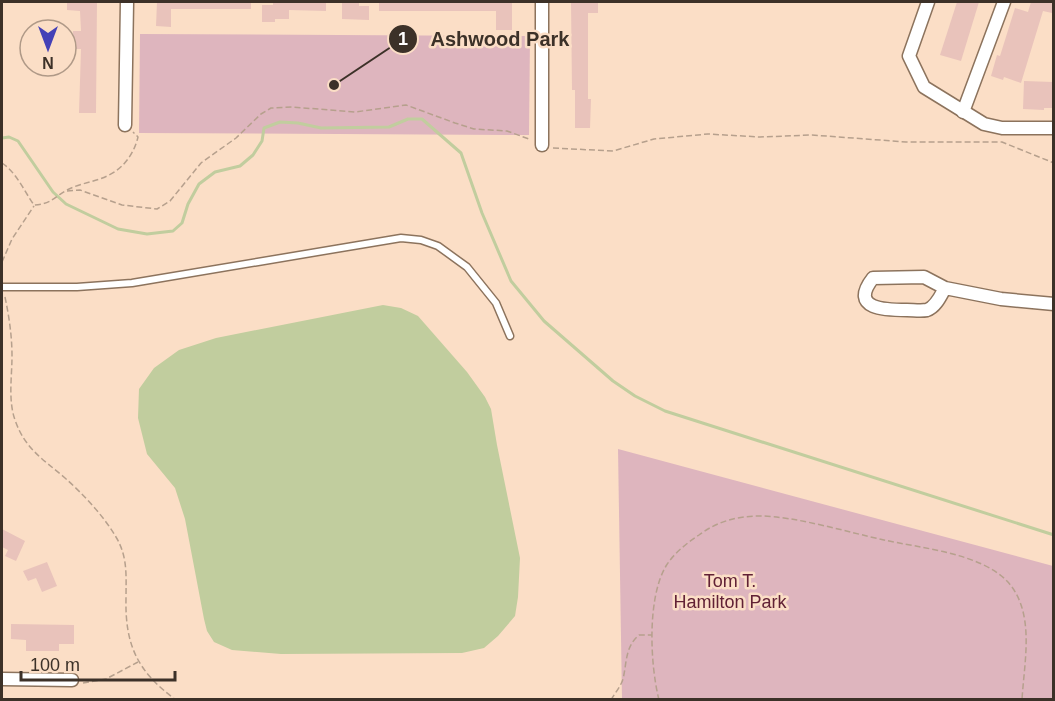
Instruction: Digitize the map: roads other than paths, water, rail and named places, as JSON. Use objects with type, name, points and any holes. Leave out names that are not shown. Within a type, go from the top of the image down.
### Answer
[{"type":"street","points":[[125,125],[127,2]]},
{"type":"street","points":[[542,2],[542,145]]},
{"type":"street","points":[[928,2],[909,56],[924,87],[984,124],[1002,128],[1053,128]]},
{"type":"street","points":[[963,112],[1004,2]]},
{"type":"street","points":[[945,288],[934,305],[927,310],[881,310],[868,303],[866,294],[867,286],[873,278],[924,277],[945,288],[1001,299],[1053,304]]},
{"type":"street","points":[[2,679],[72,680]]},
{"type":"lane","points":[[3,287],[77,287],[132,283],[401,238],[421,240],[438,246],[468,267],[496,303],[510,336]]},
{"type":"waterway","points":[[2,138],[9,137],[18,141],[53,192],[66,204],[118,229],[147,234],[173,231],[182,223],[188,204],[199,184],[215,172],[240,166],[253,155],[262,141],[264,128],[280,122],[321,128],[389,127],[408,119],[422,119],[461,153],[482,213],[511,281],[544,321],[613,381],[635,396],[665,411],[1054,535]]},
{"type":"place","name":"Ashwood Park","points":[[334,85]]},
{"type":"park label","name":"Tom T. Hamilton Park","points":[[730,591]]}]
